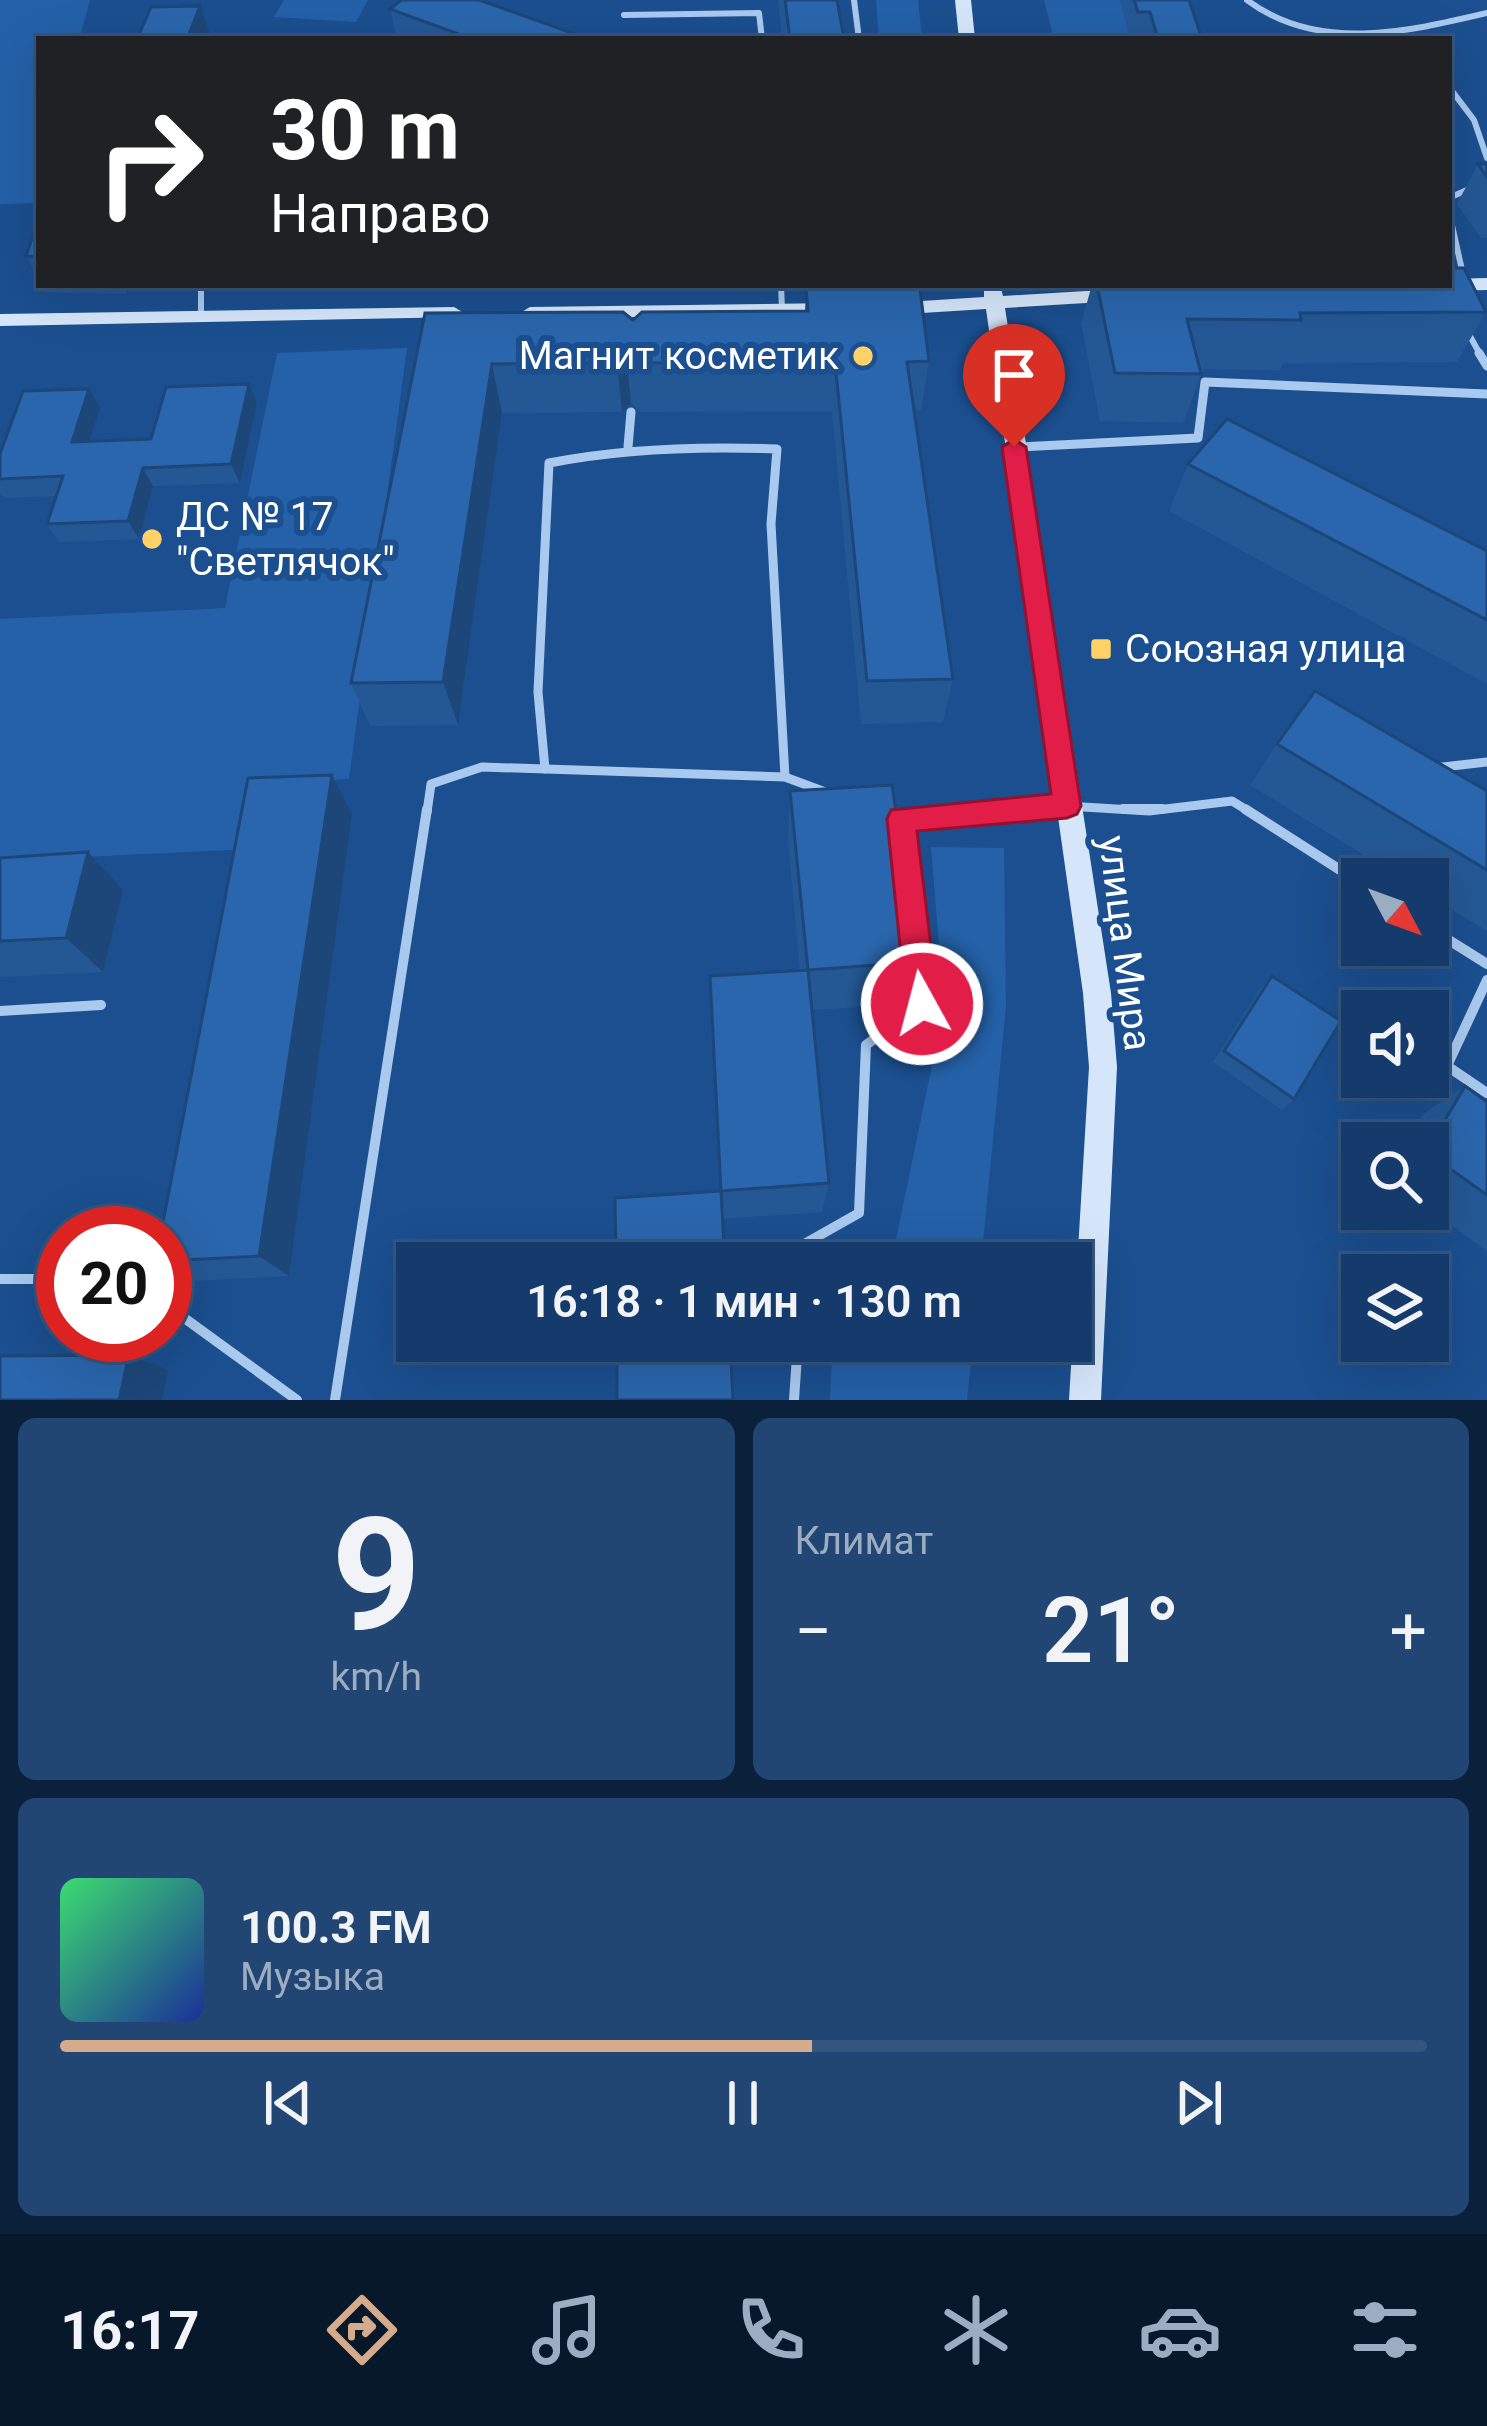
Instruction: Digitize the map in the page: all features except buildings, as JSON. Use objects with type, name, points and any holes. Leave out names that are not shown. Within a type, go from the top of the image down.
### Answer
[{"type":"street","points":[[963,0],[967,36]]},
{"type":"street","points":[[1451,289],[1487,284]]},
{"type":"street","points":[[871,309],[993,293],[1148,294]]},
{"type":"street","name":"улица Мира","points":[[993,293],[1097,993],[1103,1066],[1085,1400]]},
{"type":"street","points":[[505,313],[641,320],[849,309]]},
{"type":"street","points":[[0,320],[482,313]]},
{"type":"lane","points":[[854,0],[859,36]]},
{"type":"lane","points":[[1247,0],[1276,19],[1312,28],[1411,35],[1487,13]]},
{"type":"lane","points":[[624,15],[759,13],[762,36]]},
{"type":"lane","points":[[1452,91],[1474,120],[1487,158]]},
{"type":"lane","points":[[1452,197],[1487,181]]},
{"type":"lane","points":[[201,288],[201,316]]},
{"type":"lane","points":[[781,288],[782,310]]},
{"type":"lane","points":[[891,288],[894,309]]},
{"type":"lane","points":[[1464,326],[1487,367]]},
{"type":"lane","points":[[1014,447],[1198,438],[1205,382],[1487,394]]},
{"type":"lane","points":[[628,447],[632,412]]},
{"type":"lane","points":[[545,769],[538,692],[549,463],[628,447],[777,449],[771,524],[785,777]]},
{"type":"lane","points":[[1435,780],[1417,770],[1487,762]]},
{"type":"lane","points":[[335,1400],[430,784],[482,767],[785,777],[843,798]]},
{"type":"lane","points":[[882,812],[901,819],[1067,806],[1149,811],[1232,801],[1341,871]]},
{"type":"lane","points":[[808,1242],[859,1213],[866,1045],[922,1004],[901,819]]},
{"type":"lane","points":[[1449,940],[1487,964]]},
{"type":"lane","points":[[1487,980],[1447,1066],[1487,1093]]},
{"type":"lane","points":[[0,1011],[100,1005]]},
{"type":"lane","points":[[0,1279],[36,1279]]},
{"type":"lane","points":[[192,1324],[297,1400]]},
{"type":"lane","points":[[794,1400],[797,1362]]},
{"type":"shaded area","points":[[0,0],[90,0],[80,36],[36,36],[36,203],[0,204]]},
{"type":"shaded area","points":[[284,0],[368,0],[356,22],[274,17]]},
{"type":"shaded area","points":[[876,0],[918,0],[922,36],[879,36]]},
{"type":"shaded area","points":[[1044,0],[1120,0],[1133,36],[1053,36]]},
{"type":"shaded area","points":[[407,348],[349,779],[261,783],[249,849],[0,861],[0,619],[225,608],[277,353]]},
{"type":"shaded area","points":[[931,847],[1004,848],[1006,1006],[983,1242],[895,1242],[944,1008]]},
{"type":"shaded area","points":[[832,1362],[971,1362],[967,1400],[830,1400]]},
{"type":"place","name":"Магнит косметик","points":[[863,356]]},
{"type":"place","name":"ДС № 17 \"Светлячок\"","points":[[152,539]]},
{"type":"place","name":"Союзная улица","points":[[1101,649]]},
{"type":"route","points":[[922,1004],[901,819],[1067,806],[1014,447]]}]
